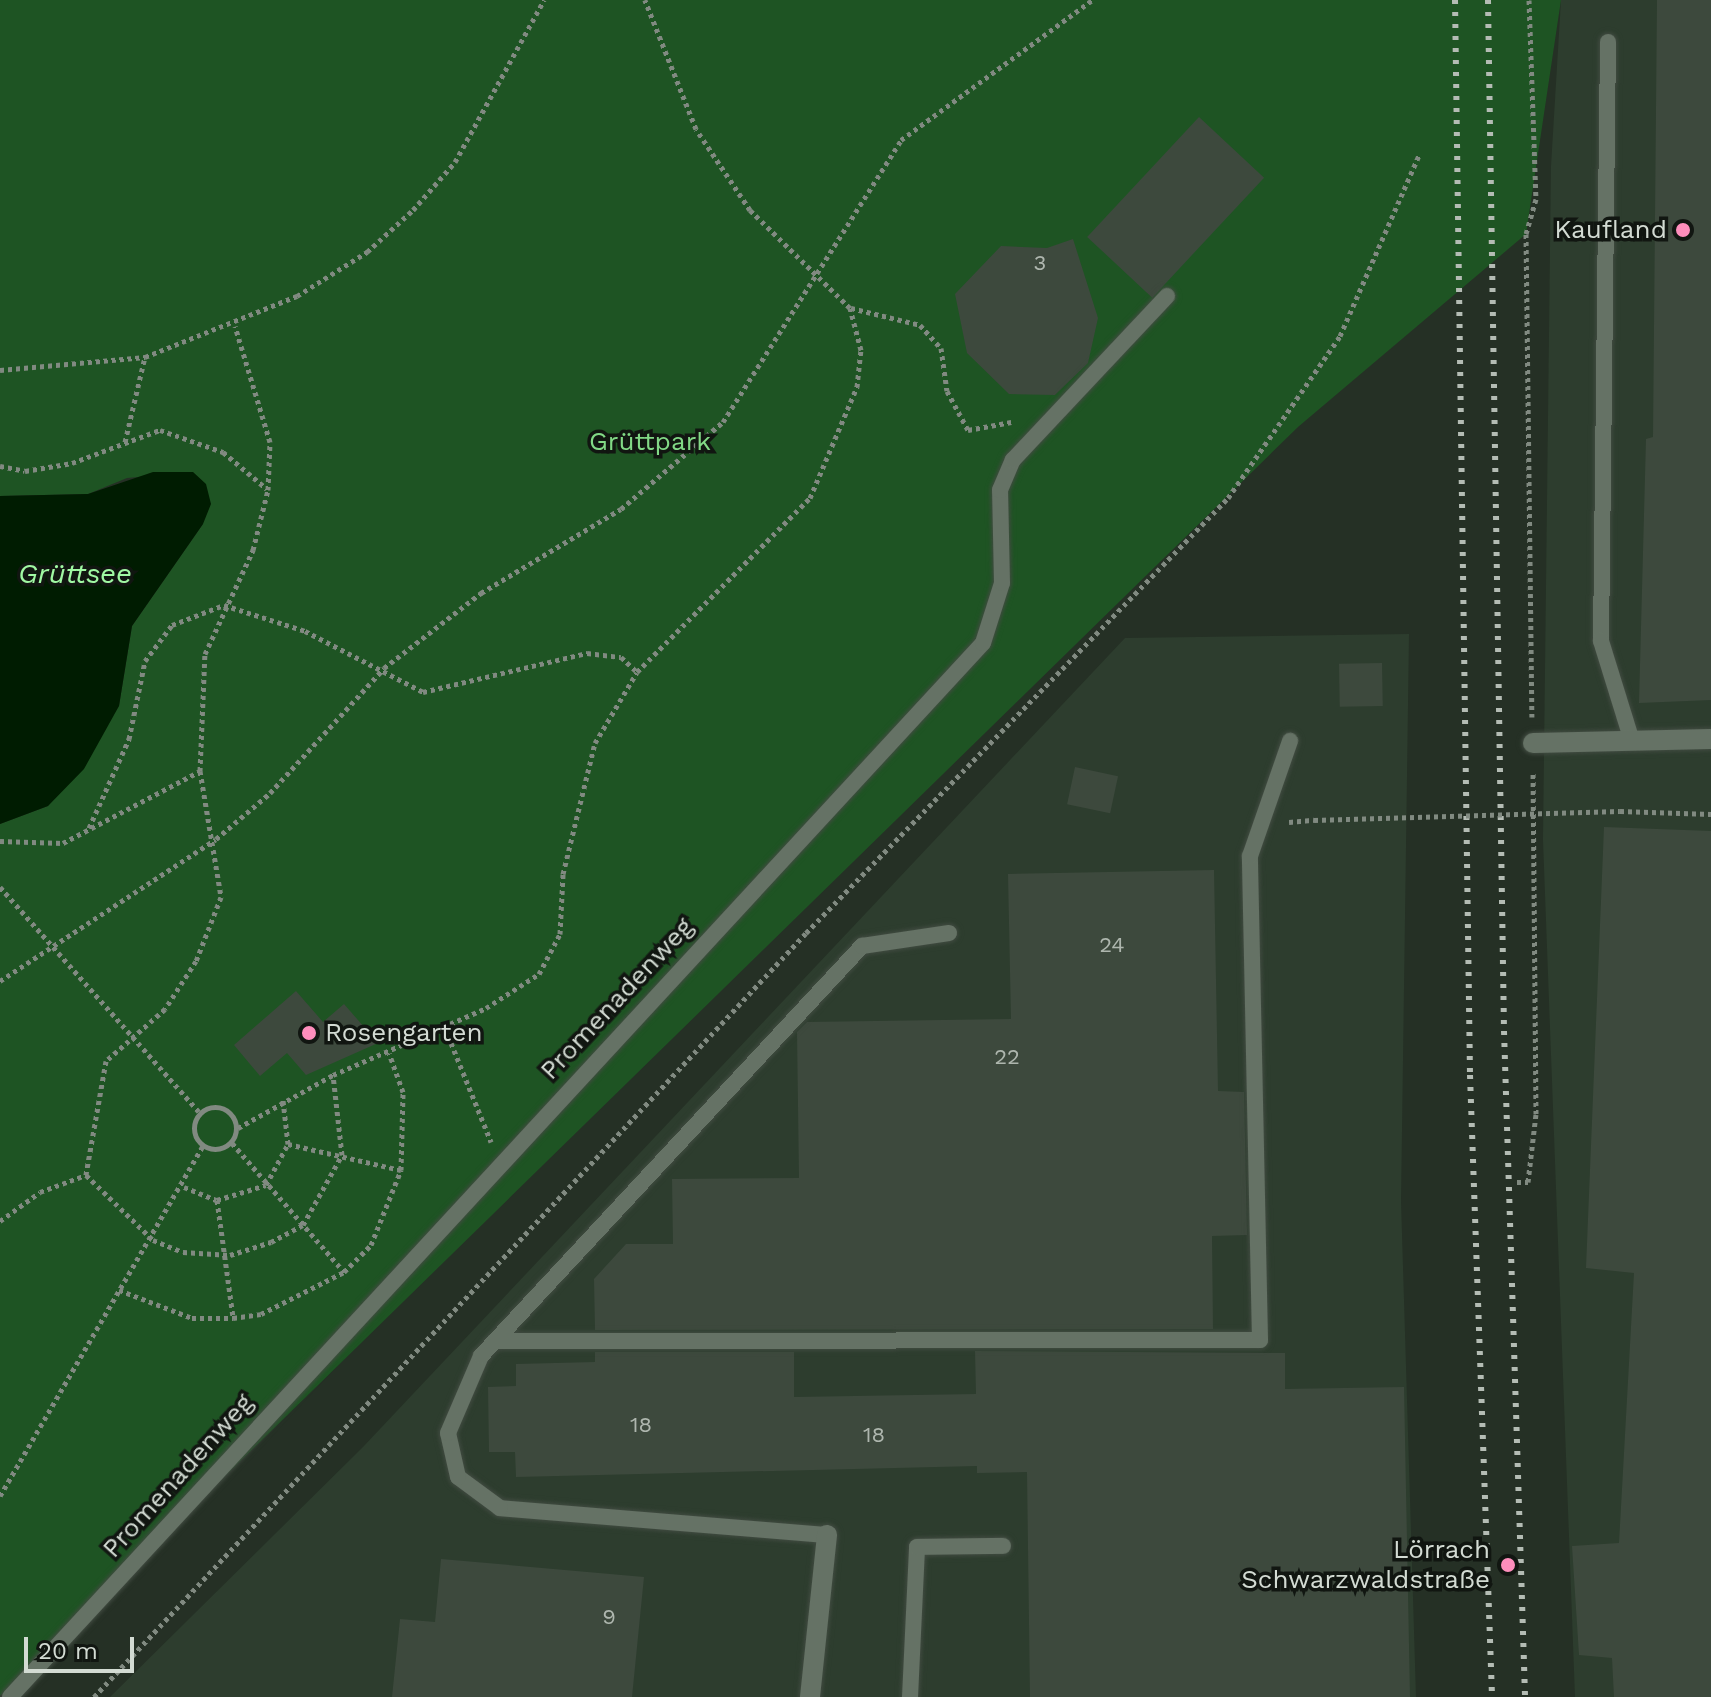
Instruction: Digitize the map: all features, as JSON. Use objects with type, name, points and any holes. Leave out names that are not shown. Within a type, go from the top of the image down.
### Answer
[{"type":"street","points":[[1533,743],[1711,739]]},
{"type":"street","points":[[810,1697],[827,1535]]},
{"type":"lane","points":[[1608,42],[1601,641],[1632,741]]},
{"type":"lane","name":"Promenadenweg","points":[[10,1697],[501,1158],[983,643],[1002,583],[1000,490],[1013,460],[1167,296]]},
{"type":"lane","points":[[495,1341],[1260,1340],[1250,856],[1290,741]]},
{"type":"lane","points":[[827,1535],[500,1508],[458,1477],[448,1433],[464,1383],[495,1341],[862,946],[949,933]]},
{"type":"lane","points":[[910,1697],[917,1547],[1003,1546]]},
{"type":"path","points":[[0,370],[145,357],[235,326],[367,252],[413,210],[493,102],[544,0]]},
{"type":"path","points":[[232,1143],[238,1128],[283,1100],[333,1075],[445,1028],[539,974],[560,934],[563,874],[595,743],[637,672],[810,498],[857,387],[861,350],[850,308],[820,271],[750,210],[696,129],[645,0]]},
{"type":"path","points":[[0,981],[216,839],[270,793],[384,668],[481,593],[621,509],[723,422],[901,140],[1092,0]]},
{"type":"path","points":[[1517,1182],[1528,1182],[1536,1114],[1526,234],[1536,199],[1529,0]]},
{"type":"path","points":[[94,1697],[817,922],[1228,498],[1340,336],[1419,155]]},
{"type":"path","points":[[850,308],[920,325],[941,348],[947,391],[968,430],[1053,414]]},
{"type":"path","points":[[86,1175],[106,1061],[131,1034],[165,1009],[196,961],[221,897],[216,839],[200,771],[199,693],[224,605],[253,550],[268,490],[270,442],[235,326]]},
{"type":"path","points":[[125,442],[145,357]]},
{"type":"path","points":[[0,466],[25,471],[72,463],[160,430],[223,452],[268,490]]},
{"type":"path","points":[[89,828],[129,739],[156,641],[172,625],[224,605],[305,631],[384,668],[423,692],[587,653],[621,657],[637,672]]},
{"type":"path","points":[[0,841],[63,843],[200,771]]},
{"type":"path","points":[[1314,820],[1620,811],[1711,814]]},
{"type":"path","points":[[0,887],[199,1112]]},
{"type":"path","points":[[445,1028],[501,1158]]},
{"type":"path","points":[[119,1290],[192,1318],[233,1318],[261,1314],[344,1272],[371,1245],[401,1170],[403,1092],[389,1053]]},
{"type":"path","points":[[86,1175],[153,1240],[183,1252],[230,1255],[303,1225],[342,1155],[333,1075]]},
{"type":"path","points":[[184,1187],[217,1200],[266,1185],[288,1144],[283,1100]]},
{"type":"path","points":[[199,1112],[215,1105],[231,1111],[238,1128]]},
{"type":"path","points":[[199,1112],[194,1135],[203,1146]]},
{"type":"path","points":[[203,1146],[232,1143]]},
{"type":"path","points":[[232,1143],[344,1272]]},
{"type":"path","points":[[288,1144],[401,1170]]},
{"type":"path","points":[[0,1496],[119,1290],[184,1187],[203,1146]]},
{"type":"path","points":[[0,1221],[40,1192],[86,1175]]},
{"type":"path","points":[[217,1200],[230,1255],[233,1318]]},
{"type":"shaded area","points":[[1561,0],[1711,0],[1711,1697],[1575,1697],[1543,840],[1551,166]]},
{"type":"shaded area","points":[[1409,634],[1401,1201],[1416,1697],[110,1697],[363,1447],[1125,638]]},
{"type":"green space","name":"Grüttpark","points":[[0,0],[1561,0],[1526,234],[1298,427],[0,1696],[0,824],[48,806],[119,706],[132,626],[203,524],[193,472],[127,478],[88,494],[0,496]]},
{"type":"water","name":"Grüttsee","points":[[153,472],[193,472],[206,484],[211,504],[203,524],[132,626],[119,706],[84,769],[48,806],[0,824],[0,496],[88,494]]},
{"type":"building","points":[[1657,0],[1711,0],[1711,700],[1639,703],[1646,439],[1653,437]]},
{"type":"building","points":[[1199,117],[1264,178],[1152,298],[1087,237]]},
{"type":"building","points":[[1073,239],[1098,318],[1088,363],[1055,395],[1009,394],[967,353],[955,294],[1001,246],[1047,248]]},
{"type":"building","points":[[1382,663],[1383,706],[1340,707],[1339,664]]},
{"type":"building","points":[[1075,767],[1118,776],[1110,813],[1067,804]]},
{"type":"building","points":[[1604,827],[1711,831],[1711,1697],[1614,1697],[1612,1658],[1579,1655],[1572,1546],[1619,1543],[1634,1273],[1586,1268]]},
{"type":"building","points":[[1214,870],[1218,1091],[1244,1092],[1247,1235],[1212,1236],[1213,1329],[595,1330],[594,1279],[626,1244],[673,1244],[672,1179],[799,1178],[797,1032],[807,1022],[1011,1019],[1008,874]]},
{"type":"building","name":"Rosengarten","points":[[296,991],[323,1022],[344,1004],[378,1043],[306,1075],[287,1053],[260,1076],[234,1045]]},
{"type":"building","points":[[975,1351],[1285,1353],[1285,1389],[1404,1387],[1410,1697],[1030,1697],[1027,1472],[977,1473],[977,1466],[516,1477],[515,1452],[489,1452],[488,1387],[516,1386],[516,1364],[595,1362],[595,1352],[794,1352],[794,1397],[976,1394]]},
{"type":"building","points":[[441,1559],[644,1577],[632,1697],[392,1697],[400,1619],[435,1622]]},
{"type":"railway","points":[[1455,0],[1470,1075],[1492,1697]]},
{"type":"railway","points":[[1488,0],[1504,1031],[1525,1697]]},
{"type":"place","name":"Kaufland","points":[[1683,230]]},
{"type":"place","name":"Rosengarten","points":[[309,1033]]},
{"type":"place","name":"Lörrach Schwarzwaldstraße","points":[[1508,1565]]}]
